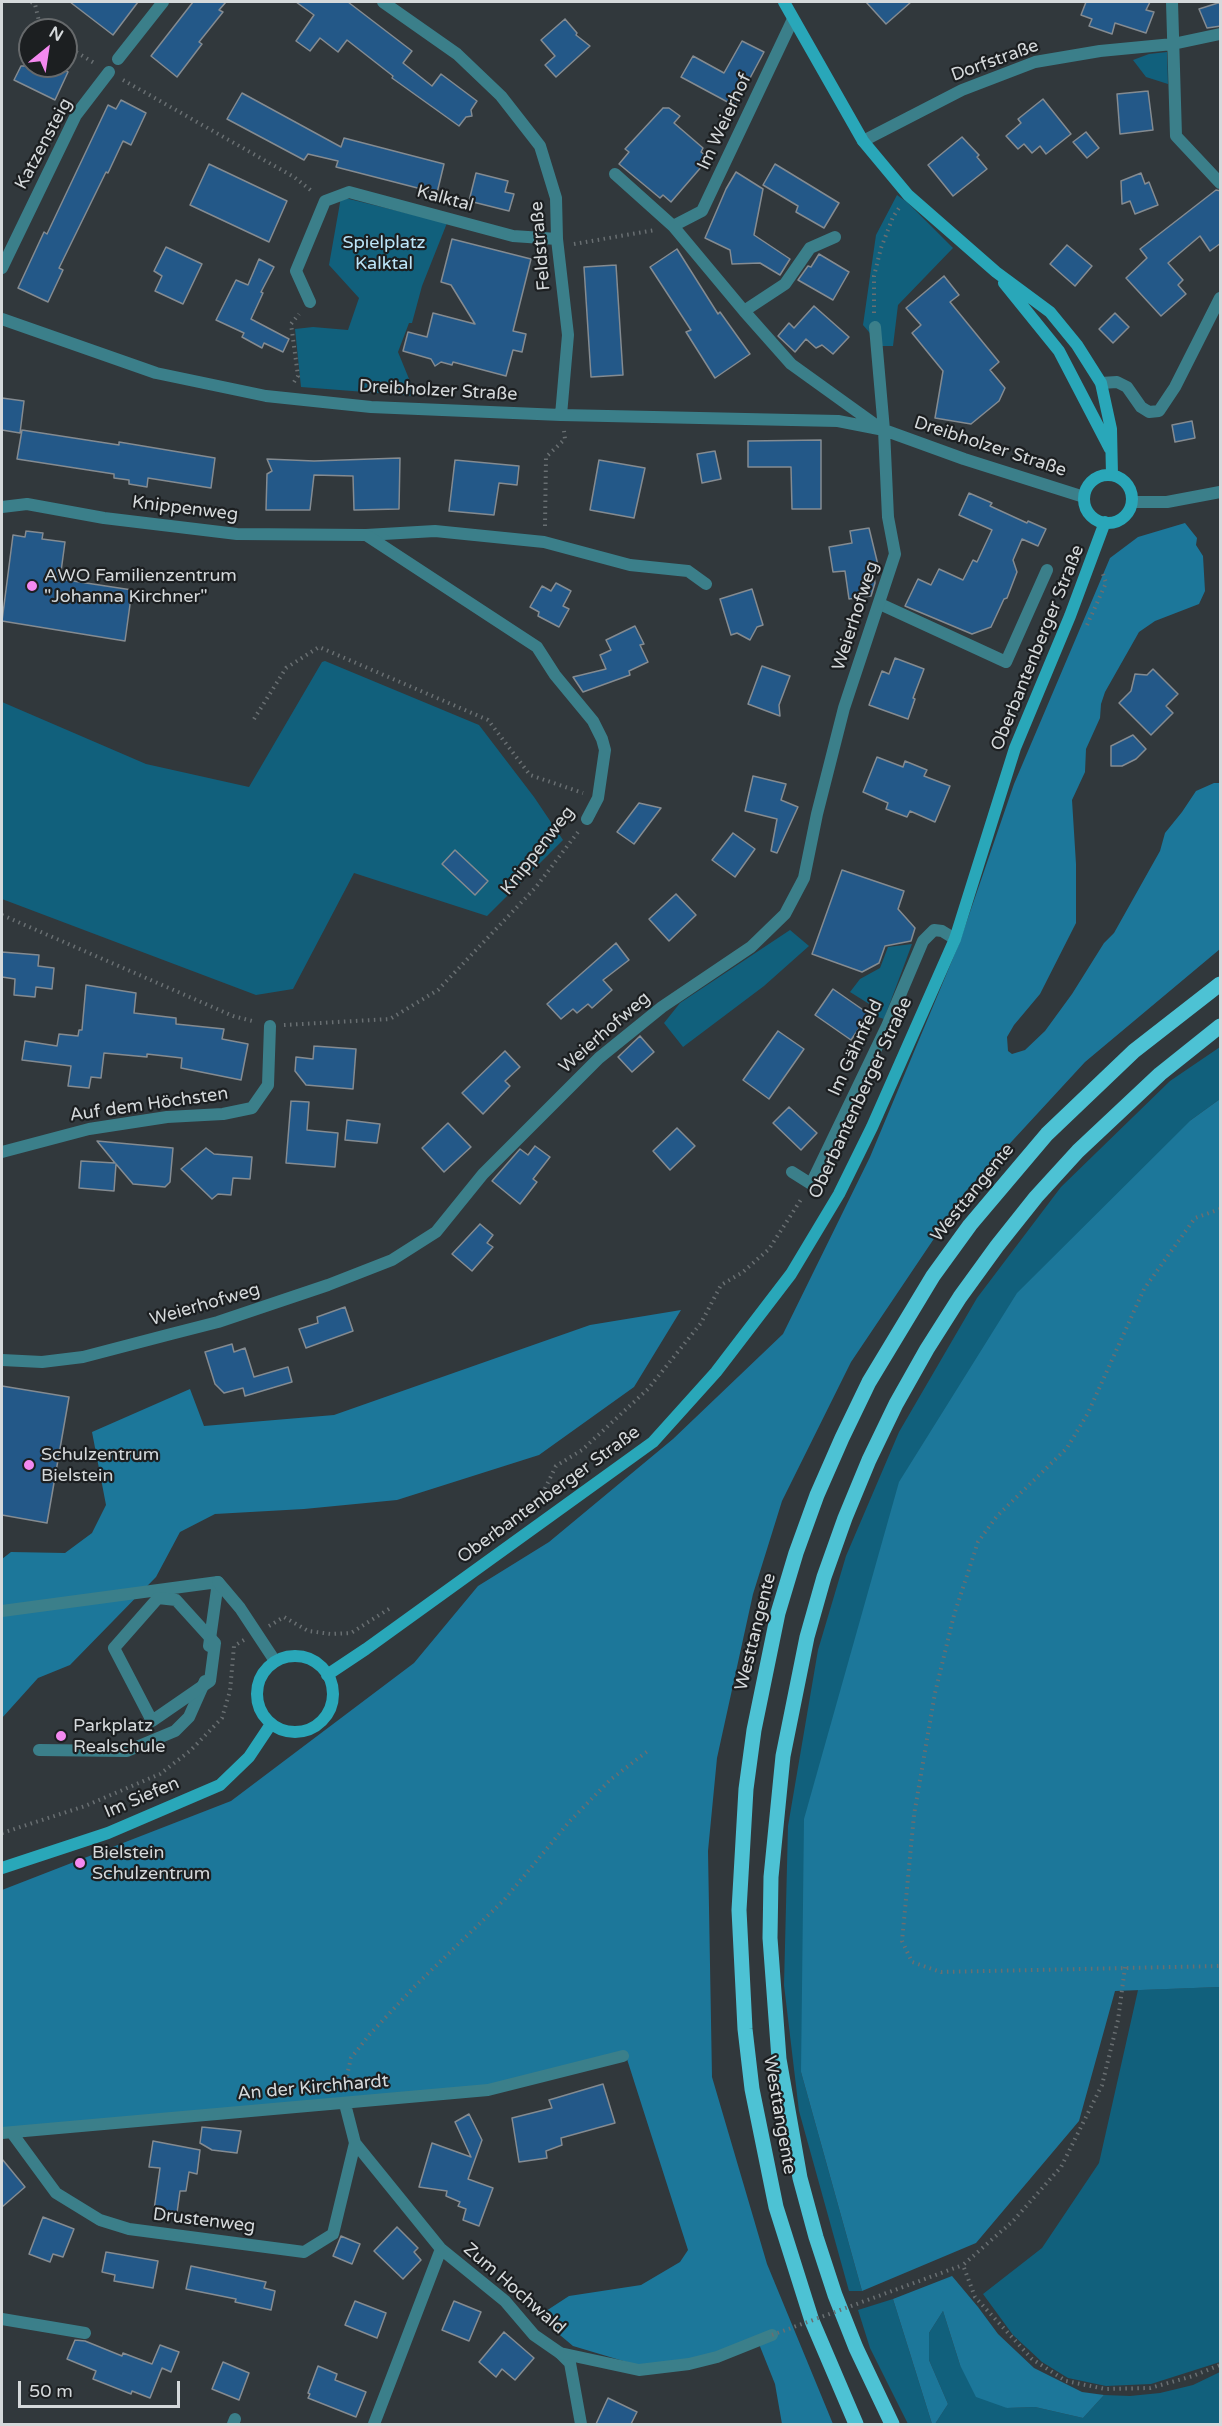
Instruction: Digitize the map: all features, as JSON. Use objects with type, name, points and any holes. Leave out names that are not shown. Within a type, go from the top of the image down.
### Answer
[{"type":"main road","points":[[784,2],[863,141],[908,195],[996,272],[1050,312],[1077,345],[1101,383],[1111,429],[1112,475]]},
{"type":"main road","points":[[996,272],[1059,351],[1112,451]]},
{"type":"main road","points":[[1104,475],[1112,475],[1125,481],[1132,495],[1132,502],[1126,516],[1113,522],[1098,521],[1088,511],[1084,496],[1090,482],[1104,475]]},
{"type":"main road","name":"Oberbantenberger Straße","points":[[327,1675],[375,1643],[653,1442],[716,1372],[791,1274],[839,1194],[872,1126],[955,939],[1015,748],[1106,522]]},
{"type":"main road","name":"Westtangente","points":[[856,2424],[812,2321],[776,2207],[756,2109],[745,2029],[739,1910],[746,1790],[759,1701],[778,1613],[800,1544],[842,1438],[869,1382],[933,1276],[970,1226],[1047,1134],[1134,1051],[1221,984]]},
{"type":"main road","name":"Westtangente","points":[[892,2424],[856,2348],[816,2237],[800,2178],[779,2059],[770,1938],[771,1877],[783,1756],[807,1637],[838,1538],[869,1460],[927,1349],[960,1297],[1010,1230],[1078,1151],[1160,1074],[1221,1026]]},
{"type":"main road","points":[[287,1657],[313,1660],[327,1675],[332,1692],[331,1704],[326,1716],[317,1725],[294,1732],[282,1730],[271,1724],[263,1714],[258,1703],[257,1691],[266,1669],[275,1661],[287,1657]]},
{"type":"main road","name":"Im Siefen","points":[[2,1868],[108,1833],[220,1785],[249,1757],[271,1724]]},
{"type":"street","points":[[118,59],[163,2]]},
{"type":"street","name":"Feldstraße","points":[[383,2],[457,54],[501,96],[540,146],[556,198],[568,335],[561,415]]},
{"type":"street","points":[[1172,2],[1176,136],[1221,183]]},
{"type":"street","name":"Im Weierhof","points":[[673,226],[702,211],[793,19]]},
{"type":"street","name":"Dorfstraße","points":[[863,141],[963,90],[1035,62],[1100,51],[1173,44],[1221,34]]},
{"type":"street","name":"Katzensteig","points":[[2,268],[76,115],[110,72]]},
{"type":"street","points":[[615,174],[673,226],[791,364],[884,430]]},
{"type":"street","name":"Kalktal","points":[[325,201],[349,192],[513,236],[558,239]]},
{"type":"street","points":[[310,302],[296,271],[325,201]]},
{"type":"street","points":[[744,311],[785,284],[810,248],[835,237]]},
{"type":"street","points":[[1101,383],[1117,382],[1127,387],[1141,407],[1149,412],[1159,411],[1175,387],[1221,297]]},
{"type":"street","name":"Dreibholzer Straße","points":[[2,319],[156,373],[283,398],[371,407],[561,415],[838,421],[884,430],[964,459],[1084,496]]},
{"type":"street","points":[[874,327],[884,430]]},
{"type":"street","name":"Weierhofweg","points":[[2,1360],[42,1362],[83,1357],[218,1322],[328,1285],[392,1260],[436,1232],[483,1174],[599,1058],[662,1008],[751,947],[785,914],[804,878],[817,814],[844,708],[895,555],[888,517],[884,430]]},
{"type":"street","points":[[1132,502],[1167,502],[1221,492]]},
{"type":"street","name":"Knippenweg","points":[[2,507],[27,504],[104,518],[237,534],[366,536],[435,531],[544,542],[630,565],[688,571],[706,584]]},
{"type":"street","name":"Knippenweg","points":[[366,536],[537,647],[555,675],[593,721],[602,739],[605,750],[598,798],[587,819]]},
{"type":"street","points":[[880,604],[1006,662],[1047,570]]},
{"type":"street","name":"Im Gähnfeld","points":[[811,1184],[887,1026],[923,941],[934,930],[942,931],[955,939]]},
{"type":"street","name":"Auf dem Höchsten","points":[[2,1152],[89,1130],[167,1117],[223,1114],[252,1108],[268,1085],[270,1026]]},
{"type":"street","points":[[792,1172],[811,1184]]},
{"type":"street","points":[[2,1611],[218,1582]]},
{"type":"street","points":[[218,1582],[240,1608],[275,1661]]},
{"type":"street","points":[[210,1637],[218,1582]]},
{"type":"street","points":[[158,1598],[176,1600],[215,1643],[210,1681],[205,1684],[152,1721],[114,1648],[158,1598]]},
{"type":"street","points":[[39,1750],[127,1751],[175,1731],[189,1717],[205,1684]]},
{"type":"street","name":"An der Kirchhardt","points":[[7,2133],[488,2090],[623,2056]]},
{"type":"street","name":"Zum Hochwald","points":[[345,2104],[355,2144],[441,2249],[505,2301],[534,2335],[560,2353],[639,2370],[689,2364],[717,2357],[772,2335]]},
{"type":"street","name":"Drustenweg","points":[[7,2133],[56,2193],[100,2220],[129,2229],[304,2252],[333,2234],[355,2144]]},
{"type":"street","name":"Zum Hochwald","points":[[374,2424],[441,2249]]},
{"type":"street","points":[[2,2319],[85,2333]]},
{"type":"street","points":[[560,2353],[570,2363],[581,2424]]},
{"type":"path","points":[[31,2],[35,4],[38,18]]},
{"type":"path","points":[[78,53],[294,177],[325,201]]},
{"type":"path","points":[[874,327],[874,276],[893,217],[908,195]]},
{"type":"path","points":[[558,239],[576,245],[673,226]]},
{"type":"path","points":[[283,398],[298,376],[291,324],[310,302]]},
{"type":"path","points":[[544,542],[546,457],[565,439],[561,415]]},
{"type":"path","points":[[254,719],[286,668],[319,647],[488,720],[530,775],[598,798]]},
{"type":"path","name":"Knippenweg","points":[[2,915],[233,1016],[270,1026],[390,1019],[438,990],[536,887],[587,819]]},
{"type":"path","points":[[536,1509],[556,1466],[582,1450],[648,1389],[700,1323],[721,1285],[743,1272],[769,1249],[811,1184]]},
{"type":"path","points":[[1221,1209],[1195,1218],[1144,1289],[1088,1413],[1067,1448],[997,1516],[978,1542],[954,1615],[935,1693],[914,1815],[902,1941],[912,1962],[941,1972],[1221,1966]]},
{"type":"path","points":[[2,1833],[85,1806],[160,1774],[191,1750],[222,1718],[230,1691],[234,1646],[284,1617],[308,1630],[331,1634],[351,1633],[398,1603]]},
{"type":"path","points":[[345,2104],[344,2086],[351,2058],[370,2034],[415,1986],[504,1900],[569,1822],[610,1780],[649,1750]]},
{"type":"path","points":[[772,2335],[963,2265],[1013,2222],[1061,2167],[1102,2085],[1118,2020],[1125,1967]]},
{"type":"path","points":[[963,2265],[975,2297],[1032,2359],[1066,2381],[1104,2390],[1150,2388],[1193,2376],[1221,2365]]},
{"type":"green space","points":[[1167,52],[1168,84],[1146,77],[1133,60],[1149,54]]},
{"type":"green space","points":[[897,195],[953,248],[898,305],[893,346],[881,346],[863,325],[876,235]]},
{"type":"green space","name":"Spielplatz Kalktal","points":[[341,197],[447,223],[422,286],[412,323],[409,323],[398,352],[416,396],[301,387],[295,329],[313,327],[348,330],[359,298],[329,265]]},
{"type":"green space","points":[[325,661],[479,725],[534,797],[563,840],[487,916],[354,873],[293,989],[256,995],[2,899],[2,702],[146,764],[249,787],[322,662]]},
{"type":"green space","points":[[790,930],[809,946],[764,986],[683,1047],[664,1023],[680,1003]]},
{"type":"green space","points":[[912,944],[884,1019],[872,1015],[874,1007],[850,992],[860,979],[880,968],[888,947]]},
{"type":"green space","points":[[1220,1047],[1220,1099],[1191,1120],[801,2072],[862,2291],[849,2291],[799,2111],[784,1985],[788,1826],[818,1650],[846,1556],[899,1432],[977,1298],[1061,1187],[1170,1081]]},
{"type":"green space","points":[[1220,1987],[1220,2362],[1151,2384],[1106,2386],[1068,2378],[1042,2362],[1013,2335],[983,2294],[1042,2248],[1099,2163],[1138,1990]]},
{"type":"green space","points":[[893,2299],[932,2424],[908,2424],[870,2348],[858,2310]]},
{"type":"green space","points":[[943,2311],[960,2365],[1007,2408],[1035,2407],[1083,2418],[1104,2395],[1130,2396],[1160,2393],[1193,2385],[1220,2372],[1220,2424],[935,2424],[948,2404],[929,2360],[929,2333]]},
{"type":"shaded area","points":[[1185,523],[1197,538],[1196,545],[1203,556],[1205,591],[1199,604],[1155,621],[1139,632],[1105,692],[1100,718],[1086,749],[1085,772],[1072,800],[1076,864],[1076,923],[1040,994],[1007,1037],[1008,1051],[1012,1054],[1025,1050],[1045,1031],[1072,994],[1104,943],[1114,933],[1160,851],[1165,833],[1196,791],[1214,783],[1220,783],[1220,949],[1085,1062],[966,1191],[851,1362],[782,1501],[753,1594],[717,1758],[708,1851],[712,2077],[767,2264],[833,2424],[782,2424],[775,2384],[757,2339],[709,2357],[650,2369],[573,2346],[542,2320],[546,2311],[569,2296],[641,2285],[680,2262],[688,2250],[626,2056],[475,2088],[2,2128],[2,1890],[231,1801],[414,1663],[478,1586],[549,1542],[673,1439],[783,1334],[870,1157],[959,944],[1014,784],[1110,558],[1138,537]]},
{"type":"shaded area","points":[[1220,1099],[1220,1987],[1115,1991],[1079,2121],[976,2243],[862,2291],[801,2072],[804,1819],[899,1482],[1017,1293],[1191,1120]]},
{"type":"shaded area","points":[[681,1310],[634,1387],[539,1455],[397,1500],[304,1509],[215,1514],[180,1532],[156,1577],[70,1665],[38,1678],[2,1718],[2,1559],[11,1552],[65,1553],[92,1533],[106,1505],[92,1432],[190,1389],[204,1426],[334,1415],[590,1325]]},
{"type":"shaded area","points":[[952,2276],[998,2334],[1034,2368],[1082,2392],[1104,2395],[1083,2418],[1035,2407],[1007,2408],[976,2397],[960,2365],[943,2311],[929,2333],[929,2360],[948,2404],[935,2424],[932,2424],[893,2299]]},
{"type":"building","points":[[70,2],[138,2],[113,35]]},
{"type":"building","points":[[193,2],[226,2],[219,10],[223,12],[199,42],[202,44],[177,77],[151,56]]},
{"type":"building","points":[[296,2],[348,2],[412,51],[403,63],[432,86],[441,74],[477,101],[471,110],[472,116],[466,117],[459,126],[392,78],[393,76],[347,40],[338,52],[320,38],[310,51],[296,41],[314,15]]},
{"type":"building","points":[[866,2],[911,2],[886,24]]},
{"type":"building","points":[[1086,2],[1150,2],[1146,10],[1154,12],[1146,33],[1115,23],[1112,34],[1089,26],[1092,19],[1081,15]]},
{"type":"building","points":[[1221,2],[1221,26],[1207,28],[1199,9]]},
{"type":"building","points":[[565,19],[577,33],[576,35],[590,46],[556,77],[545,65],[555,56],[541,40]]},
{"type":"building","points":[[742,41],[764,52],[735,106],[681,77],[693,56],[724,73]]},
{"type":"building","points":[[18,72],[18,78],[65,78],[55,100],[14,80]]},
{"type":"building","points":[[1148,91],[1153,130],[1120,134],[1117,94]]},
{"type":"building","points":[[242,93],[341,147],[344,138],[444,164],[437,193],[336,167],[338,161],[308,154],[304,160],[227,119]]},
{"type":"building","points":[[1043,99],[1071,134],[1046,154],[1040,146],[1032,153],[1024,144],[1018,149],[1006,136],[1021,123],[1018,119]]},
{"type":"building","points":[[121,100],[146,113],[131,145],[123,141],[108,173],[106,172],[59,268],[63,270],[48,302],[18,288],[44,232],[47,234],[108,105],[116,109]]},
{"type":"building","points":[[663,108],[669,108],[680,116],[674,123],[703,148],[701,152],[709,158],[671,202],[663,195],[660,198],[619,164],[629,152],[625,149]]},
{"type":"building","points":[[1086,132],[1099,148],[1087,158],[1073,142]]},
{"type":"building","points":[[962,137],[979,155],[977,157],[987,169],[953,196],[928,165]]},
{"type":"building","points":[[209,164],[287,201],[269,242],[190,205]]},
{"type":"building","points":[[775,164],[839,203],[824,228],[796,212],[798,206],[763,185]]},
{"type":"building","points":[[736,172],[763,189],[754,235],[790,259],[780,275],[760,263],[732,264],[730,250],[705,238],[726,189]]},
{"type":"building","points":[[476,173],[508,181],[505,192],[514,194],[509,211],[469,201]]},
{"type":"building","points":[[1141,173],[1145,184],[1149,182],[1158,205],[1135,214],[1130,201],[1122,204],[1121,181]]},
{"type":"building","points":[[1216,190],[1221,191],[1221,243],[1210,251],[1200,236],[1168,263],[1183,280],[1178,285],[1186,294],[1161,316],[1126,278],[1147,258],[1140,249]]},
{"type":"building","points":[[452,239],[531,259],[513,331],[526,334],[522,352],[513,350],[506,376],[453,362],[452,365],[441,362],[435,366],[431,359],[403,351],[408,332],[427,337],[433,313],[475,324],[451,285],[441,282]]},
{"type":"building","points":[[1067,245],[1092,266],[1075,286],[1050,264]]},
{"type":"building","points":[[166,247],[202,264],[183,304],[155,291],[162,276],[154,271]]},
{"type":"building","points":[[677,249],[718,314],[720,312],[750,354],[715,378],[686,332],[691,330],[650,267]]},
{"type":"building","points":[[819,254],[849,272],[833,300],[798,280],[808,266],[811,267]]},
{"type":"building","points":[[259,259],[274,267],[251,319],[289,339],[283,352],[264,343],[262,348],[242,337],[244,333],[216,320],[236,280],[248,285]]},
{"type":"building","points":[[616,265],[623,375],[591,377],[584,267]]},
{"type":"building","points":[[944,276],[959,295],[950,302],[999,362],[990,370],[1005,388],[999,401],[971,424],[935,418],[943,371],[912,333],[921,325],[906,308]]},
{"type":"building","points":[[814,306],[849,337],[833,354],[822,345],[816,348],[806,339],[795,352],[778,336],[789,323],[794,328]]},
{"type":"building","points":[[1115,313],[1129,327],[1113,343],[1099,329]]},
{"type":"building","points":[[2,398],[24,401],[20,433],[2,430]]},
{"type":"building","points":[[1192,421],[1195,438],[1175,442],[1172,425]]},
{"type":"building","points":[[22,430],[119,445],[119,442],[215,458],[211,488],[148,478],[147,487],[129,484],[129,480],[114,478],[114,474],[17,459]]},
{"type":"building","points":[[821,440],[821,509],[792,509],[791,467],[748,467],[748,441]]},
{"type":"building","points":[[715,451],[721,479],[702,483],[697,454]]},
{"type":"building","points":[[400,458],[399,509],[354,510],[353,476],[314,475],[310,510],[266,510],[267,474],[272,471],[267,459],[314,461]]},
{"type":"building","points":[[455,460],[519,466],[517,485],[499,483],[494,515],[449,511]]},
{"type":"building","points":[[599,460],[645,468],[634,518],[590,510]]},
{"type":"building","points":[[969,493],[992,503],[990,506],[1046,529],[1038,546],[1022,539],[1013,560],[1017,572],[1007,598],[1004,599],[991,627],[972,634],[905,606],[918,579],[931,585],[939,569],[963,580],[973,560],[977,562],[992,530],[959,515]]},
{"type":"building","points":[[869,528],[878,565],[873,566],[875,583],[871,596],[849,599],[845,571],[833,572],[829,547],[852,543],[850,531]]},
{"type":"building","name":"AWO Familienzentrum \"Johanna Kirchner\"","points":[[26,531],[43,533],[42,539],[65,542],[60,579],[132,590],[125,641],[2,621],[13,535],[25,537]]},
{"type":"building","points":[[556,583],[571,591],[563,606],[569,609],[559,627],[538,616],[539,612],[530,607],[542,586],[551,591]]},
{"type":"building","points":[[752,589],[763,625],[757,627],[750,640],[737,633],[731,635],[720,599]]},
{"type":"building","points":[[635,626],[644,644],[640,645],[648,662],[629,671],[630,675],[583,692],[573,677],[606,669],[600,655],[611,650],[606,640]]},
{"type":"building","points":[[895,658],[924,669],[908,719],[869,705],[882,671],[889,674]]},
{"type":"building","points":[[762,666],[790,676],[779,705],[780,716],[748,704]]},
{"type":"building","points":[[1153,669],[1178,694],[1166,706],[1173,713],[1151,735],[1119,703],[1131,691],[1135,674],[1147,675]]},
{"type":"building","points":[[1133,735],[1146,749],[1136,759],[1122,766],[1111,766],[1111,746]]},
{"type":"building","points":[[877,757],[903,767],[905,761],[927,770],[924,776],[950,786],[935,822],[910,811],[907,817],[886,809],[888,803],[863,792]]},
{"type":"building","points":[[753,776],[786,784],[781,800],[798,807],[777,853],[771,851],[777,819],[745,811]]},
{"type":"building","points":[[639,803],[661,808],[634,844],[617,832]]},
{"type":"building","points":[[733,833],[755,849],[735,877],[712,860]]},
{"type":"building","points":[[455,850],[488,881],[475,895],[442,864]]},
{"type":"building","points":[[842,870],[904,891],[898,909],[915,928],[911,941],[885,946],[879,963],[862,972],[812,954]]},
{"type":"building","points":[[676,894],[696,915],[669,941],[649,919]]},
{"type":"building","points":[[616,943],[629,960],[603,980],[612,990],[592,1008],[588,1004],[577,1013],[573,1009],[561,1019],[547,1004]]},
{"type":"building","points":[[2,952],[39,955],[38,966],[54,968],[52,989],[36,987],[35,997],[14,995],[15,979],[2,977]]},
{"type":"building","points":[[86,985],[136,993],[134,1013],[176,1018],[176,1024],[224,1029],[222,1039],[248,1044],[241,1080],[181,1068],[182,1058],[104,1053],[101,1078],[91,1077],[89,1088],[68,1086],[71,1066],[22,1060],[25,1041],[57,1046],[59,1034],[78,1036],[79,1030],[82,1030]]},
{"type":"building","points":[[833,989],[869,1014],[851,1040],[815,1015]]},
{"type":"building","points":[[778,1031],[804,1049],[769,1099],[743,1080]]},
{"type":"building","points":[[640,1036],[654,1052],[632,1072],[618,1057]]},
{"type":"building","points":[[314,1046],[356,1049],[353,1089],[306,1085],[295,1071],[296,1057],[313,1059]]},
{"type":"building","points":[[505,1051],[520,1067],[505,1081],[510,1086],[483,1114],[462,1093]]},
{"type":"building","points":[[291,1101],[309,1102],[307,1130],[338,1133],[335,1167],[286,1163]]},
{"type":"building","points":[[789,1107],[817,1133],[801,1150],[773,1123]]},
{"type":"building","points":[[347,1120],[380,1124],[377,1143],[345,1140]]},
{"type":"building","points":[[448,1123],[471,1147],[444,1172],[422,1148]]},
{"type":"building","points":[[677,1128],[695,1146],[670,1170],[653,1151]]},
{"type":"building","points":[[97,1141],[173,1148],[170,1182],[165,1187],[133,1184],[116,1164],[114,1191],[79,1188],[81,1161],[115,1163]]},
{"type":"building","points":[[535,1146],[550,1157],[533,1179],[537,1182],[520,1204],[492,1181],[520,1149],[528,1155]]},
{"type":"building","points":[[206,1148],[214,1154],[252,1157],[250,1179],[233,1178],[231,1195],[218,1194],[212,1199],[181,1169]]},
{"type":"building","points":[[480,1224],[493,1235],[487,1243],[493,1247],[472,1271],[452,1254]]},
{"type":"building","points":[[345,1307],[353,1331],[306,1348],[299,1329],[318,1323],[317,1317]]},
{"type":"building","points":[[232,1344],[234,1352],[245,1348],[254,1377],[288,1367],[292,1382],[245,1396],[243,1388],[224,1393],[215,1384],[205,1352]]},
{"type":"building","name":"Schulzentrum Bielstein","points":[[2,1386],[69,1397],[47,1523],[2,1515]]},
{"type":"building","points":[[603,2084],[615,2123],[561,2138],[562,2145],[546,2151],[547,2158],[519,2162],[512,2118],[552,2108],[549,2100]]},
{"type":"building","points":[[469,2114],[482,2140],[468,2179],[493,2188],[479,2226],[463,2220],[466,2209],[458,2206],[460,2202],[446,2196],[447,2191],[419,2187],[432,2143],[471,2157],[455,2122]]},
{"type":"building","points":[[202,2127],[241,2131],[237,2153],[212,2150],[200,2143]]},
{"type":"building","points":[[153,2141],[200,2150],[197,2174],[189,2172],[186,2191],[180,2191],[177,2213],[154,2210],[160,2168],[149,2167]]},
{"type":"building","points":[[2,2159],[25,2187],[2,2207]]},
{"type":"building","points":[[43,2217],[74,2229],[63,2257],[53,2254],[50,2262],[29,2254]]},
{"type":"building","points":[[397,2227],[418,2248],[414,2252],[421,2260],[403,2279],[374,2251]]},
{"type":"building","points":[[341,2236],[360,2244],[352,2264],[333,2256]]},
{"type":"building","points":[[106,2252],[158,2261],[153,2288],[114,2281],[115,2275],[102,2272]]},
{"type":"building","points":[[191,2266],[266,2282],[264,2288],[275,2291],[271,2310],[235,2302],[236,2299],[186,2289]]},
{"type":"building","points":[[355,2301],[386,2313],[377,2338],[345,2325]]},
{"type":"building","points":[[454,2301],[481,2312],[469,2341],[442,2330]]},
{"type":"building","points":[[504,2332],[534,2358],[515,2380],[502,2369],[496,2377],[479,2362]]},
{"type":"building","points":[[75,2340],[85,2341],[122,2356],[123,2353],[152,2364],[160,2345],[179,2352],[171,2372],[162,2368],[150,2398],[132,2391],[131,2394],[93,2379],[96,2371],[67,2359]]},
{"type":"building","points":[[223,2362],[249,2373],[239,2400],[212,2389]]},
{"type":"building","points":[[318,2366],[337,2374],[335,2380],[366,2392],[356,2417],[308,2398]]},
{"type":"building","points":[[608,2398],[637,2412],[631,2424],[596,2424]]},
{"type":"place","name":"AWO Familienzentrum \"Johanna Kirchner\"","points":[[32,586]]},
{"type":"place","name":"Schulzentrum Bielstein","points":[[29,1465]]},
{"type":"place","name":"Parkplatz Realschule","points":[[61,1736]]},
{"type":"place","name":"Bielstein Schulzentrum","points":[[80,1863]]}]
